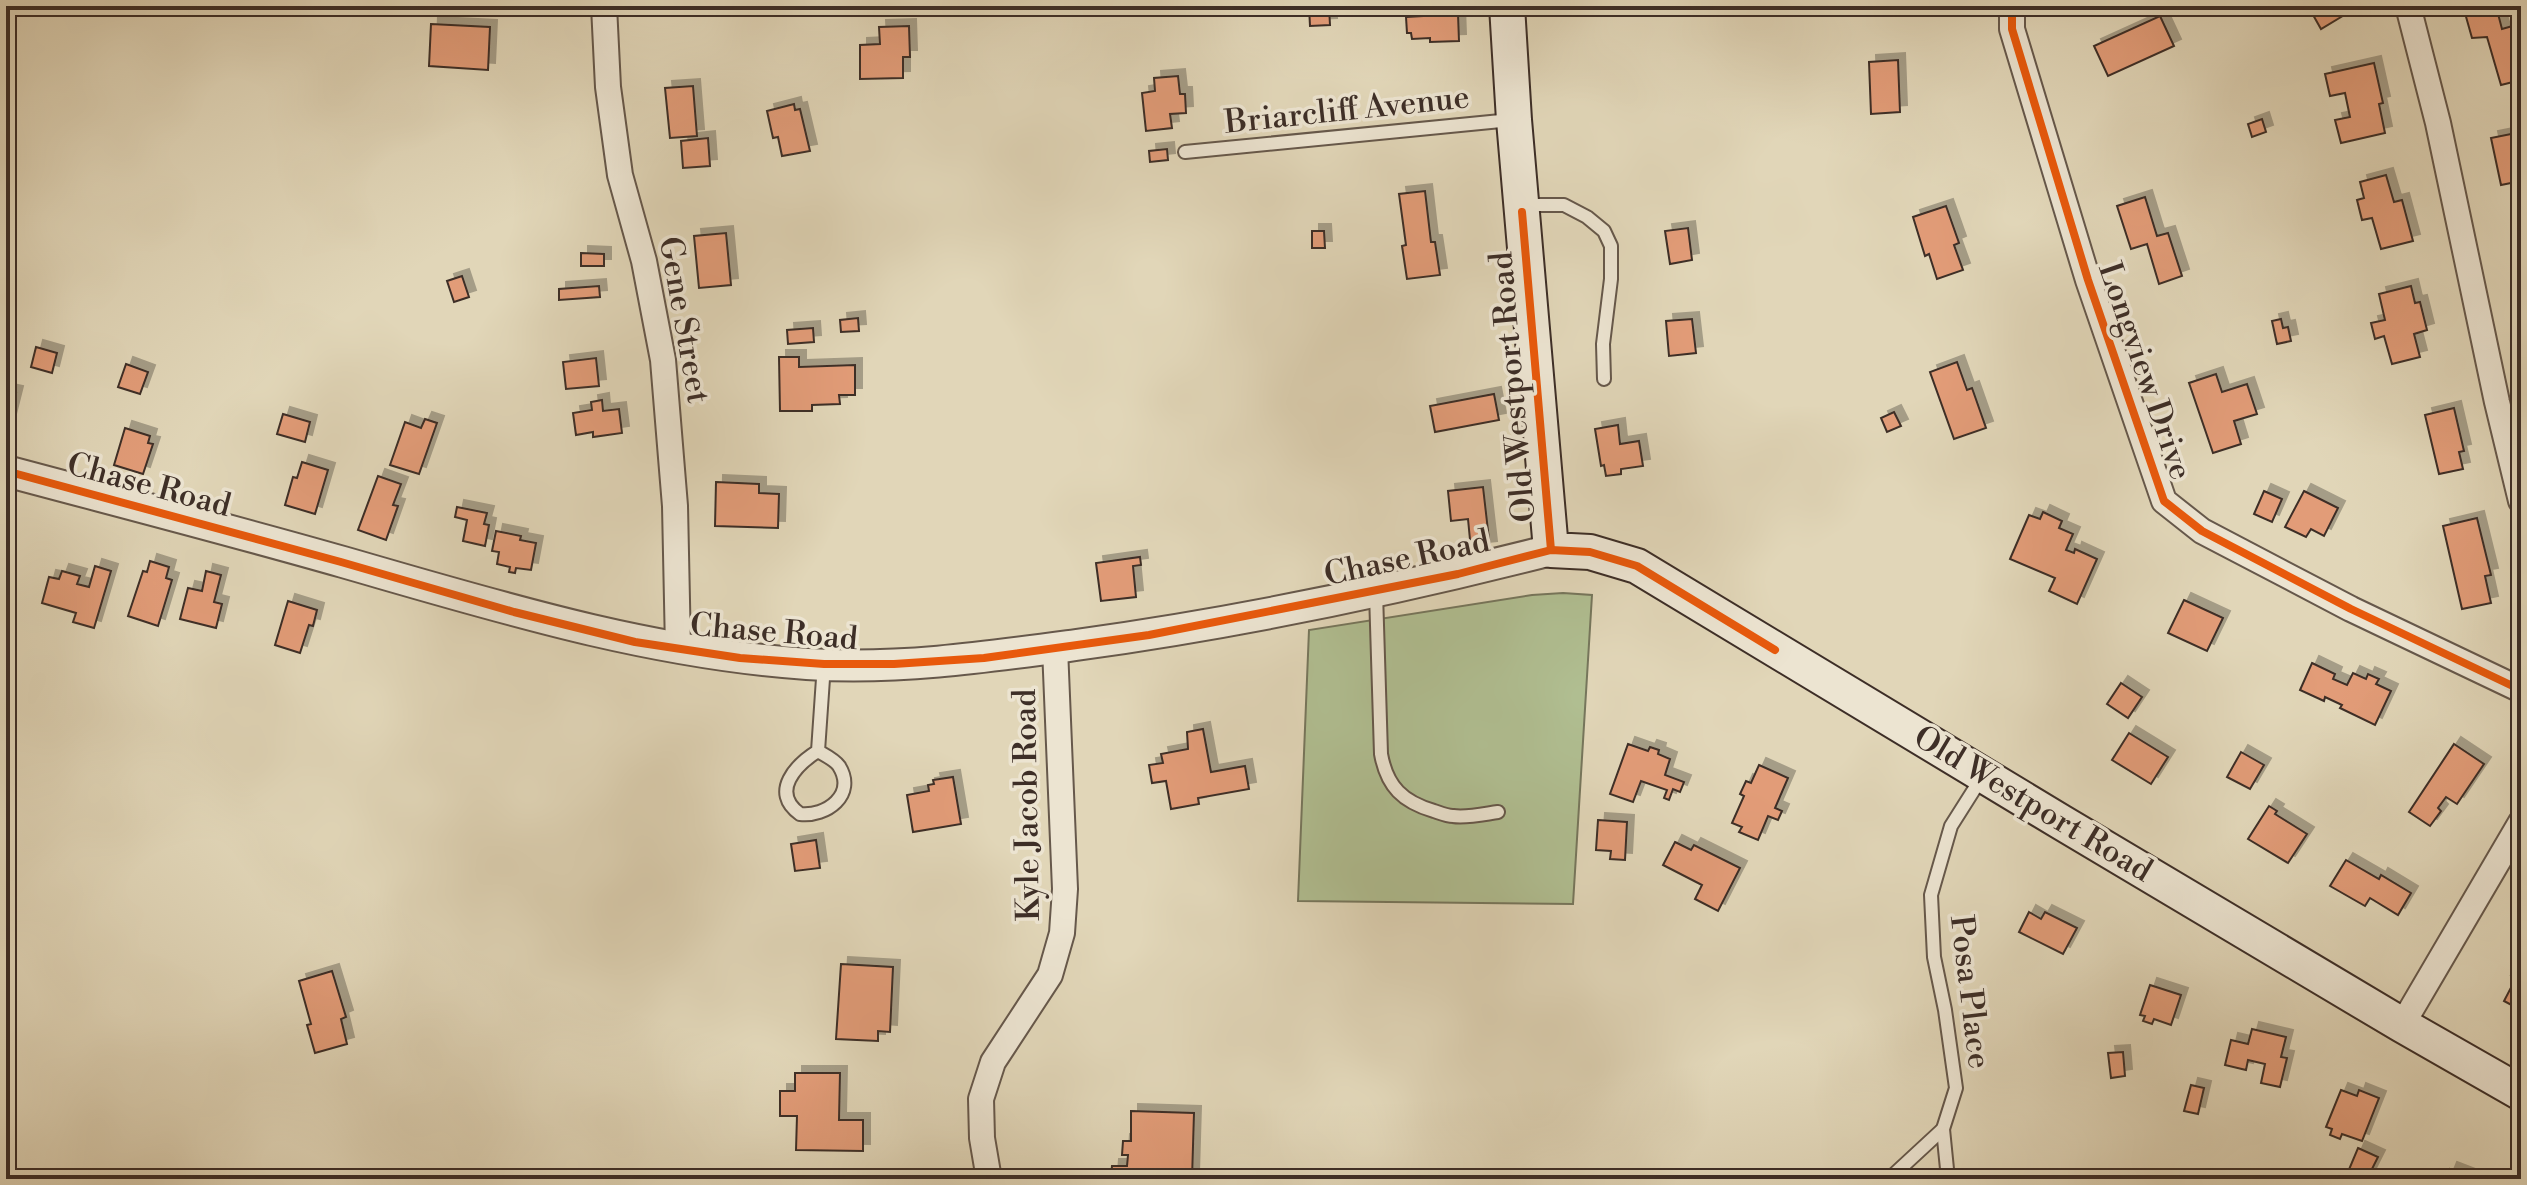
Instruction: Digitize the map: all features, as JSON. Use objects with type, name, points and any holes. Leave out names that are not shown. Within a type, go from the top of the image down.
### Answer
[{"type":"main road","name":"Old Westport Road","points":[[1507,6],[1551,550],[1590,552],[1637,566],[2402,1025],[2521,1093]]},
{"type":"street","name":"Gene Street","points":[[604,6],[608,87],[620,175],[644,261],[663,360],[675,506],[678,648]]},
{"type":"street","name":"Longview Drive","points":[[2012,6],[2012,29],[2088,280],[2164,501],[2202,531],[2351,609],[2521,690]]},
{"type":"street","points":[[2408,6],[2438,123],[2521,501]]},
{"type":"street","name":"Chase Road","points":[[6,471],[514,612],[635,642],[740,658],[824,664],[984,658],[1149,635],[1458,574],[1551,550]]},
{"type":"street","name":"Kyle Jacob Road","points":[[989,1179],[982,1138],[981,1099],[993,1062],[1050,975],[1062,933],[1065,889],[1055,648]]},
{"type":"street","points":[[2402,1025],[2521,822]]},
{"type":"lane","name":"Briarcliff Avenue","points":[[1185,152],[1514,120]]},
{"type":"lane","points":[[1521,205],[1564,205],[1587,217],[1604,231],[1611,246],[1611,279],[1603,344],[1604,379]]},
{"type":"lane","points":[[1375,590],[1381,754],[1391,785],[1414,805],[1453,816],[1498,812]]},
{"type":"lane","points":[[818,751],[824,664]]},
{"type":"lane","points":[[818,751],[838,764],[844,786],[841,796],[823,811],[800,814],[794,810],[788,794],[788,781],[800,763],[818,751]]},
{"type":"lane","name":"Posa Place","points":[[1948,1179],[1943,1129],[1956,1088],[1934,957],[1931,895],[1951,826],[1984,774]]},
{"type":"lane","points":[[1889,1179],[1943,1129]]},
{"type":"green space","points":[[1532,595],[1592,595],[1573,904],[1298,901],[1309,630]]},
{"type":"building","points":[[1309,6],[1329,6],[1330,25],[1310,26]]},
{"type":"building","points":[[2308,6],[2348,6],[2351,11],[2321,29]]},
{"type":"building","points":[[2463,6],[2496,6],[2502,29],[2516,25],[2521,45],[2521,80],[2501,85],[2487,37],[2472,38]]},
{"type":"building","points":[[1458,14],[1459,41],[1430,42],[1430,38],[1412,39],[1411,33],[1407,33],[1406,17]]},
{"type":"building","points":[[2160,16],[2174,46],[2108,76],[2094,46]]},
{"type":"building","points":[[431,24],[490,27],[488,70],[429,66]]},
{"type":"building","points":[[909,26],[910,57],[903,57],[903,78],[860,79],[860,45],[880,44],[879,27]]},
{"type":"building","points":[[1898,60],[1900,112],[1871,114],[1869,62]]},
{"type":"building","points":[[2374,63],[2383,103],[2379,104],[2385,133],[2341,143],[2335,120],[2350,117],[2345,93],[2330,96],[2325,74]]},
{"type":"building","points":[[1178,76],[1180,94],[1185,94],[1186,113],[1170,114],[1172,128],[1146,131],[1142,93],[1155,91],[1154,78]]},
{"type":"building","points":[[693,86],[697,136],[670,138],[665,88]]},
{"type":"building","points":[[794,104],[795,110],[800,109],[810,151],[782,156],[778,137],[773,138],[767,111]]},
{"type":"building","points":[[2262,119],[2266,132],[2252,137],[2248,124]]},
{"type":"building","points":[[2521,132],[2521,181],[2501,185],[2491,138]]},
{"type":"building","points":[[708,138],[710,166],[683,168],[681,141]]},
{"type":"building","points":[[1167,149],[1168,160],[1150,162],[1149,151]]},
{"type":"building","points":[[2386,175],[2394,202],[2402,200],[2413,241],[2381,249],[2372,218],[2362,220],[2357,200],[2364,198],[2360,182]]},
{"type":"building","points":[[1425,191],[1431,242],[1435,242],[1440,275],[1407,279],[1399,194]]},
{"type":"building","points":[[2145,197],[2157,236],[2168,233],[2182,276],[2159,284],[2147,244],[2131,249],[2117,206]]},
{"type":"building","points":[[1946,206],[1959,243],[1954,245],[1963,270],[1937,279],[1929,254],[1925,256],[1913,217]]},
{"type":"building","points":[[1688,228],[1692,260],[1670,264],[1665,231]]},
{"type":"building","points":[[1312,231],[1324,231],[1325,248],[1312,248]]},
{"type":"building","points":[[726,233],[731,285],[699,288],[694,236]]},
{"type":"building","points":[[581,253],[604,254],[604,266],[581,266]]},
{"type":"building","points":[[462,276],[469,297],[454,302],[447,281]]},
{"type":"building","points":[[599,286],[600,297],[559,300],[559,289]]},
{"type":"building","points":[[2411,286],[2415,303],[2420,302],[2427,330],[2414,334],[2420,357],[2392,364],[2384,336],[2375,339],[2371,323],[2385,320],[2379,294]]},
{"type":"building","points":[[858,318],[859,331],[841,332],[840,320]]},
{"type":"building","points":[[1692,319],[1696,353],[1669,356],[1666,321]]},
{"type":"building","points":[[2281,319],[2283,328],[2288,327],[2291,341],[2277,344],[2272,321]]},
{"type":"building","points":[[813,328],[814,342],[788,344],[787,330]]},
{"type":"building","points":[[36,347],[57,353],[52,373],[31,367]]},
{"type":"building","points":[[779,357],[799,357],[799,367],[855,365],[855,395],[839,395],[840,404],[812,405],[812,411],[780,411]]},
{"type":"building","points":[[596,358],[599,386],[566,389],[563,362]]},
{"type":"building","points":[[1957,362],[1967,390],[1972,388],[1986,428],[1954,439],[1930,372]]},
{"type":"building","points":[[126,364],[148,372],[140,394],[118,387]]},
{"type":"building","points":[[2216,374],[2222,392],[2247,384],[2257,414],[2234,421],[2241,444],[2213,453],[2189,383]]},
{"type":"building","points":[[6,391],[16,393],[6,433]]},
{"type":"building","points":[[1494,394],[1499,420],[1435,432],[1430,406]]},
{"type":"building","points":[[602,400],[603,411],[619,409],[622,433],[593,437],[593,432],[576,435],[573,413],[592,410],[591,402]]},
{"type":"building","points":[[2454,408],[2464,451],[2459,452],[2463,469],[2439,474],[2425,415]]},
{"type":"building","points":[[1894,412],[1901,426],[1887,432],[1881,418]]},
{"type":"building","points":[[283,414],[310,422],[305,442],[277,434]]},
{"type":"building","points":[[425,419],[437,423],[419,474],[390,465],[405,422],[421,428]]},
{"type":"building","points":[[1618,425],[1620,444],[1639,441],[1643,466],[1621,469],[1621,474],[1606,476],[1604,465],[1601,466],[1595,429]]},
{"type":"building","points":[[125,428],[150,436],[148,443],[153,444],[143,474],[114,465]]},
{"type":"building","points":[[302,462],[328,470],[315,514],[285,505],[293,477],[297,478]]},
{"type":"building","points":[[378,476],[401,484],[393,505],[398,506],[386,540],[358,530]]},
{"type":"building","points":[[716,482],[759,484],[759,493],[779,494],[778,528],[715,526]]},
{"type":"building","points":[[1483,487],[1490,548],[1471,550],[1468,519],[1451,521],[1448,491]]},
{"type":"building","points":[[2264,491],[2282,499],[2272,522],[2254,514]]},
{"type":"building","points":[[2304,491],[2338,508],[2324,536],[2311,529],[2306,537],[2285,527]]},
{"type":"building","points":[[457,507],[487,513],[484,524],[489,525],[485,546],[463,541],[467,520],[455,517]]},
{"type":"building","points":[[2043,512],[2062,521],[2059,528],[2073,534],[2066,550],[2074,553],[2075,549],[2097,559],[2077,604],[2049,591],[2055,578],[2010,559],[2029,515],[2040,519]]},
{"type":"building","points":[[2477,518],[2491,575],[2485,576],[2491,603],[2462,609],[2443,526]]},
{"type":"building","points":[[496,531],[536,543],[531,570],[516,568],[515,573],[509,572],[510,567],[497,564],[499,552],[492,551]]},
{"type":"building","points":[[1140,557],[1141,565],[1133,566],[1136,597],[1101,601],[1096,563]]},
{"type":"building","points":[[150,561],[169,567],[166,578],[172,580],[158,626],[128,616],[143,571],[147,572]]},
{"type":"building","points":[[95,566],[111,571],[94,628],[73,622],[76,613],[42,603],[49,577],[59,579],[62,571],[80,576],[77,584],[89,587]]},
{"type":"building","points":[[206,571],[221,575],[214,602],[222,604],[216,628],[180,619],[188,588],[202,591]]},
{"type":"building","points":[[2184,600],[2223,618],[2207,651],[2168,633]]},
{"type":"building","points":[[288,601],[317,610],[300,653],[275,645]]},
{"type":"building","points":[[2312,663],[2335,674],[2333,679],[2347,685],[2353,673],[2366,679],[2368,674],[2379,679],[2376,684],[2391,691],[2375,725],[2325,697],[2324,701],[2300,690]]},
{"type":"building","points":[[2121,683],[2142,697],[2128,718],[2107,704]]},
{"type":"building","points":[[1203,729],[1211,772],[1245,766],[1249,789],[1198,798],[1199,804],[1171,809],[1166,781],[1152,783],[1149,765],[1163,763],[1161,754],[1188,749],[1187,732]]},
{"type":"building","points":[[2129,733],[2168,757],[2151,784],[2112,760]]},
{"type":"building","points":[[1628,744],[1648,751],[1650,747],[1659,750],[1658,754],[1670,759],[1665,775],[1684,782],[1680,792],[1673,789],[1669,800],[1664,798],[1667,790],[1641,781],[1633,802],[1610,794]]},
{"type":"building","points":[[2454,744],[2484,764],[2457,804],[2446,797],[2430,826],[2409,812]]},
{"type":"building","points":[[2241,752],[2264,765],[2250,789],[2227,777]]},
{"type":"building","points":[[1759,765],[1788,778],[1775,808],[1782,811],[1778,820],[1768,816],[1758,840],[1739,832],[1742,827],[1732,823],[1744,796],[1740,794],[1746,781],[1751,783]]},
{"type":"building","points":[[953,777],[961,824],[913,832],[907,795],[929,791],[928,785],[934,784],[933,780]]},
{"type":"building","points":[[2269,806],[2277,811],[2275,814],[2307,834],[2288,863],[2248,839]]},
{"type":"building","points":[[1598,820],[1627,822],[1625,860],[1610,859],[1611,851],[1596,850]]},
{"type":"building","points":[[816,840],[820,868],[795,871],[791,844]]},
{"type":"building","points":[[1675,842],[1691,850],[1694,845],[1740,868],[1718,911],[1695,899],[1702,885],[1663,865]]},
{"type":"building","points":[[2346,860],[2379,879],[2381,875],[2411,893],[2398,915],[2370,898],[2365,906],[2330,886]]},
{"type":"building","points":[[2029,912],[2041,919],[2045,912],[2077,928],[2063,954],[2019,932]]},
{"type":"building","points":[[2521,955],[2521,1010],[2504,1001],[2516,978],[2511,975]]},
{"type":"building","points":[[841,964],[893,967],[890,1032],[878,1031],[878,1041],[836,1039]]},
{"type":"building","points":[[332,971],[346,1017],[341,1019],[347,1044],[315,1053],[299,981]]},
{"type":"building","points":[[2150,985],[2181,995],[2171,1025],[2154,1019],[2152,1024],[2143,1021],[2145,1016],[2140,1015]]},
{"type":"building","points":[[2252,1029],[2286,1037],[2281,1057],[2287,1058],[2280,1087],[2261,1083],[2265,1064],[2248,1060],[2246,1070],[2225,1065],[2231,1040],[2248,1044]]},
{"type":"building","points":[[2123,1052],[2125,1076],[2111,1078],[2108,1053]]},
{"type":"building","points":[[795,1073],[840,1073],[839,1120],[863,1120],[863,1151],[796,1150],[797,1116],[780,1116],[780,1091],[795,1091]]},
{"type":"building","points":[[2191,1085],[2204,1088],[2198,1114],[2184,1111]]},
{"type":"building","points":[[2341,1090],[2357,1096],[2359,1090],[2379,1098],[2362,1141],[2342,1134],[2340,1139],[2330,1135],[2332,1129],[2326,1127]]},
{"type":"building","points":[[1131,1111],[1194,1113],[1192,1179],[1111,1179],[1112,1166],[1127,1166],[1128,1155],[1122,1155],[1123,1141],[1131,1141]]},
{"type":"building","points":[[2358,1148],[2378,1157],[2367,1179],[2345,1179]]},
{"type":"building","points":[[2450,1169],[2476,1179],[2446,1179]]},
{"type":"cycle path","points":[[2012,6],[2012,29],[2088,280],[2164,501],[2202,531],[2351,609],[2521,690]]},
{"type":"cycle path","points":[[1522,212],[1551,550]]},
{"type":"cycle path","points":[[6,471],[514,612],[635,642],[740,658],[824,664],[894,664],[984,658],[1149,635],[1458,574],[1551,550],[1590,552],[1637,566],[1775,650]]}]
